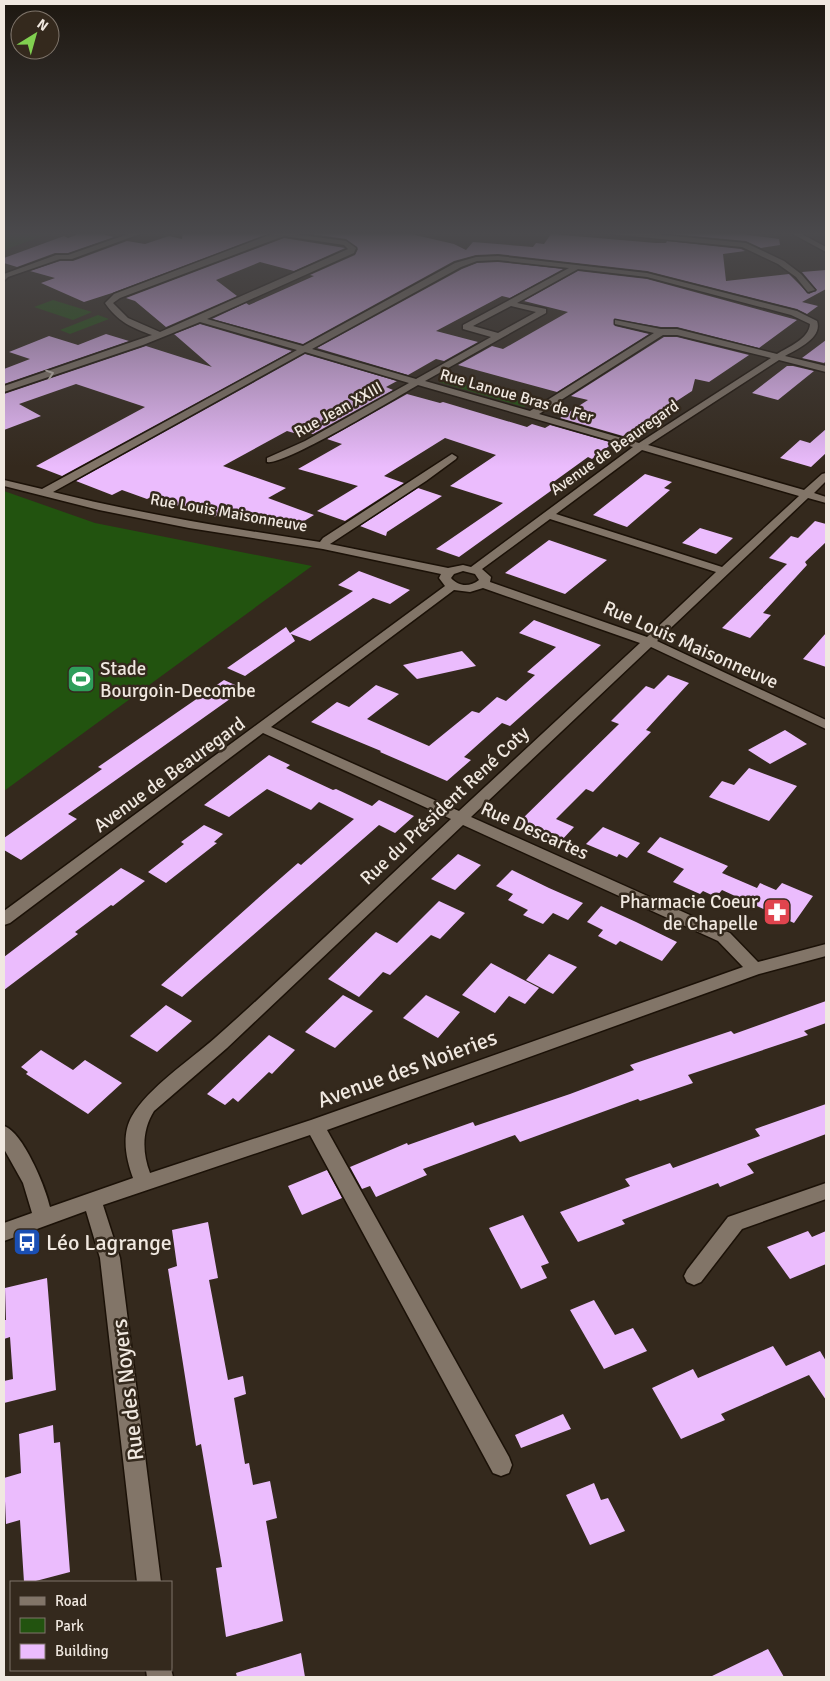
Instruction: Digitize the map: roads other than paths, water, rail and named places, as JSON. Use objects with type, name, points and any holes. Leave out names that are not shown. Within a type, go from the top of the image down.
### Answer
[{"type":"street","points":[[113,310],[134,326],[160,335]]},
{"type":"street","points":[[4,389],[160,335],[218,310]]},
{"type":"street","points":[[43,493],[374,310]]},
{"type":"street","points":[[495,310],[466,327],[499,336]]},
{"type":"street","name":"Rue Jean XXIII","points":[[271,460],[309,443],[543,311],[541,310]]},
{"type":"street","name":"Avenue de Beauregard","points":[[474,570],[641,446],[812,334],[815,329],[814,323],[809,319],[784,310]]},
{"type":"street","name":"Rue Lanoue Bras de Fer","points":[[199,319],[826,500]]},
{"type":"street","points":[[618,322],[661,332],[677,332],[826,369]]},
{"type":"street","points":[[531,414],[661,332]]},
{"type":"street","points":[[323,546],[327,540],[422,479],[452,457]]},
{"type":"street","name":"Rue du Président René Coty","points":[[144,1183],[137,1164],[135,1137],[138,1120],[148,1106],[221,1043],[826,476]]},
{"type":"street","name":"Rue Louis Maisonneuve","points":[[4,483],[99,507],[323,546],[451,579]]},
{"type":"street","points":[[548,514],[724,571]]},
{"type":"street","points":[[463,568],[474,570],[485,577],[482,584],[469,588],[451,579],[463,568]]},
{"type":"street","name":"Avenue de Beauregard","points":[[4,919],[262,728],[451,579]]},
{"type":"street","name":"Rue Louis Maisonneuve","points":[[482,584],[649,642],[826,725]]},
{"type":"street","name":"Rue Descartes","points":[[262,728],[724,937],[755,969]]},
{"type":"street","name":"Avenue des Noieries","points":[[4,1232],[92,1200],[315,1126],[755,969],[826,950]]},
{"type":"street","points":[[315,1126],[501,1465]]},
{"type":"street","points":[[4,1134],[30,1172],[44,1218]]},
{"type":"street","points":[[694,1276],[736,1223],[826,1191]]},
{"type":"street","name":"Rue des Noyers","points":[[92,1200],[110,1258],[149,1581]]},
{"type":"place","name":"Stade Bourgoin-Decombe","points":[[81,679]]},
{"type":"place","name":"Pharmacie Coeur de Chapelle","points":[[777,912]]},
{"type":"place","name":"Léo Lagrange","points":[[27,1242]]}]
